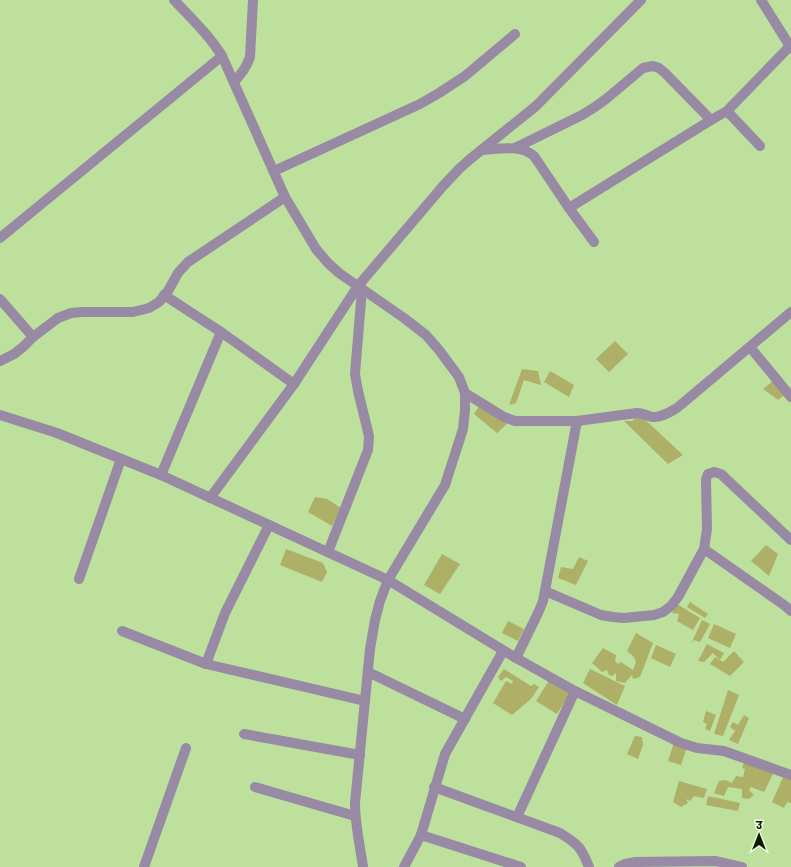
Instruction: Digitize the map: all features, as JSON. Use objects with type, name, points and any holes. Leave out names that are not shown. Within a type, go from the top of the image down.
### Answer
[{"type":"street","points":[[174,0],[203,30],[215,44],[222,56],[284,195],[316,249],[328,263],[426,335],[459,377],[465,393],[463,429],[445,486],[388,580],[375,620],[370,649],[355,803],[355,816],[363,867]]},
{"type":"street","points":[[234,82],[247,66],[250,57],[253,0]]},
{"type":"street","points":[[210,498],[294,384],[360,287],[443,186],[459,169],[481,150],[536,106],[641,0]]},
{"type":"street","points":[[569,208],[727,111],[790,47],[761,0]]},
{"type":"street","points":[[274,171],[426,100],[466,76],[515,34]]},
{"type":"street","points":[[0,238],[222,56]]},
{"type":"street","points":[[515,148],[582,115],[606,99],[643,68],[653,66],[659,68],[665,73],[711,120]]},
{"type":"street","points":[[727,111],[760,146]]},
{"type":"street","points":[[481,150],[515,148],[522,149],[534,156],[594,242]]},
{"type":"street","points":[[0,361],[14,354],[58,318],[71,313],[133,312],[149,308],[159,302],[168,291],[178,273],[188,262],[284,195]]},
{"type":"street","points":[[328,552],[368,450],[368,436],[355,374],[360,287]]},
{"type":"street","points":[[164,295],[221,332],[294,384]]},
{"type":"street","points":[[0,299],[33,337]]},
{"type":"street","points":[[465,393],[504,417],[515,421],[577,421],[637,413],[654,417],[664,415],[677,408],[791,312]]},
{"type":"street","points":[[161,475],[221,332]]},
{"type":"street","points":[[750,347],[791,396]]},
{"type":"street","points":[[0,415],[57,433],[161,475],[388,580],[503,651],[575,691],[681,743],[697,748],[724,751],[791,775]]},
{"type":"street","points":[[516,658],[539,611],[545,591],[577,421]]},
{"type":"street","points":[[79,579],[121,459]]},
{"type":"street","points":[[545,591],[601,615],[624,618],[654,616],[663,612],[671,606],[678,597],[704,549],[707,529],[706,479],[708,474],[714,472],[721,474],[791,540]]},
{"type":"street","points":[[206,664],[225,613],[269,525]]},
{"type":"street","points":[[704,549],[791,611]]},
{"type":"street","points":[[122,631],[206,664],[365,701]]},
{"type":"street","points":[[404,867],[421,835],[445,754],[503,651]]},
{"type":"street","points":[[368,672],[465,719]]},
{"type":"street","points":[[517,817],[575,691]]},
{"type":"street","points":[[244,734],[360,755]]},
{"type":"street","points":[[144,867],[186,748]]},
{"type":"street","points":[[255,787],[355,816]]},
{"type":"street","points":[[434,787],[560,833],[578,845],[589,867]]},
{"type":"street","points":[[421,835],[521,867]]},
{"type":"street","points":[[619,867],[636,862],[716,861],[742,867]]},
{"type":"building","points":[[615,341],[628,354],[609,372],[596,359]]},
{"type":"building","points":[[522,369],[538,371],[541,385],[524,380],[516,403],[509,405]]},
{"type":"building","points":[[550,371],[574,385],[569,397],[544,382]]},
{"type":"building","points":[[774,380],[787,393],[778,400],[763,389]]},
{"type":"building","points":[[480,405],[487,408],[507,424],[497,433],[474,414]]},
{"type":"building","points":[[639,414],[683,455],[668,464],[624,421],[632,421]]},
{"type":"building","points":[[315,497],[327,499],[341,508],[332,526],[308,512]]},
{"type":"building","points":[[766,545],[778,554],[769,576],[751,561]]},
{"type":"building","points":[[286,549],[323,563],[327,572],[322,582],[280,565]]},
{"type":"building","points":[[442,554],[460,564],[440,594],[424,585]]},
{"type":"building","points":[[579,557],[588,561],[576,585],[558,578],[561,567],[573,569]]},
{"type":"building","points":[[690,602],[708,614],[705,618],[687,607]]},
{"type":"building","points":[[677,604],[700,618],[693,630],[677,621],[679,614],[672,613]]},
{"type":"building","points":[[702,620],[710,624],[700,642],[694,640],[691,644]]},
{"type":"building","points":[[508,621],[524,629],[518,641],[502,633]]},
{"type":"building","points":[[714,624],[736,634],[730,648],[708,638]]},
{"type":"building","points":[[636,633],[653,643],[640,677],[633,679],[632,675],[625,683],[616,681],[616,673],[612,676],[609,675],[607,670],[602,672],[592,663],[603,648],[616,655],[615,661],[618,664],[621,662],[633,670],[636,662],[634,657],[627,651]]},
{"type":"building","points":[[707,644],[724,653],[720,660],[713,653],[704,662],[698,661]]},
{"type":"building","points":[[656,645],[676,654],[670,667],[651,658]]},
{"type":"building","points":[[734,651],[744,662],[730,676],[710,664],[715,657],[723,662]]},
{"type":"building","points":[[504,669],[531,686],[534,684],[539,687],[531,699],[512,715],[493,703],[506,681],[512,684],[513,681],[506,677],[501,681],[498,677]]},
{"type":"building","points":[[590,669],[625,686],[617,705],[583,683]]},
{"type":"building","points":[[550,679],[571,692],[557,714],[536,701]]},
{"type":"building","points":[[728,690],[739,695],[723,736],[714,734]]},
{"type":"building","points":[[706,711],[716,715],[710,731],[705,729],[707,724],[703,722]]},
{"type":"building","points":[[744,715],[749,718],[738,744],[729,740],[735,731],[730,727],[733,722],[738,725]]},
{"type":"building","points":[[635,736],[642,737],[643,745],[638,759],[627,754]]},
{"type":"building","points":[[674,742],[687,747],[681,765],[668,761]]},
{"type":"building","points":[[745,760],[775,770],[764,792],[751,787],[749,790],[754,795],[749,799],[742,798],[742,789],[728,787],[724,796],[714,793],[719,781],[725,780],[732,783],[736,776],[743,777],[745,769],[742,768]]},
{"type":"building","points":[[784,775],[791,778],[791,803],[787,802],[784,808],[772,802]]},
{"type":"building","points":[[679,781],[707,789],[704,798],[694,796],[690,801],[686,799],[688,803],[681,807],[673,802]]},
{"type":"building","points":[[708,796],[740,803],[738,811],[706,805]]}]
